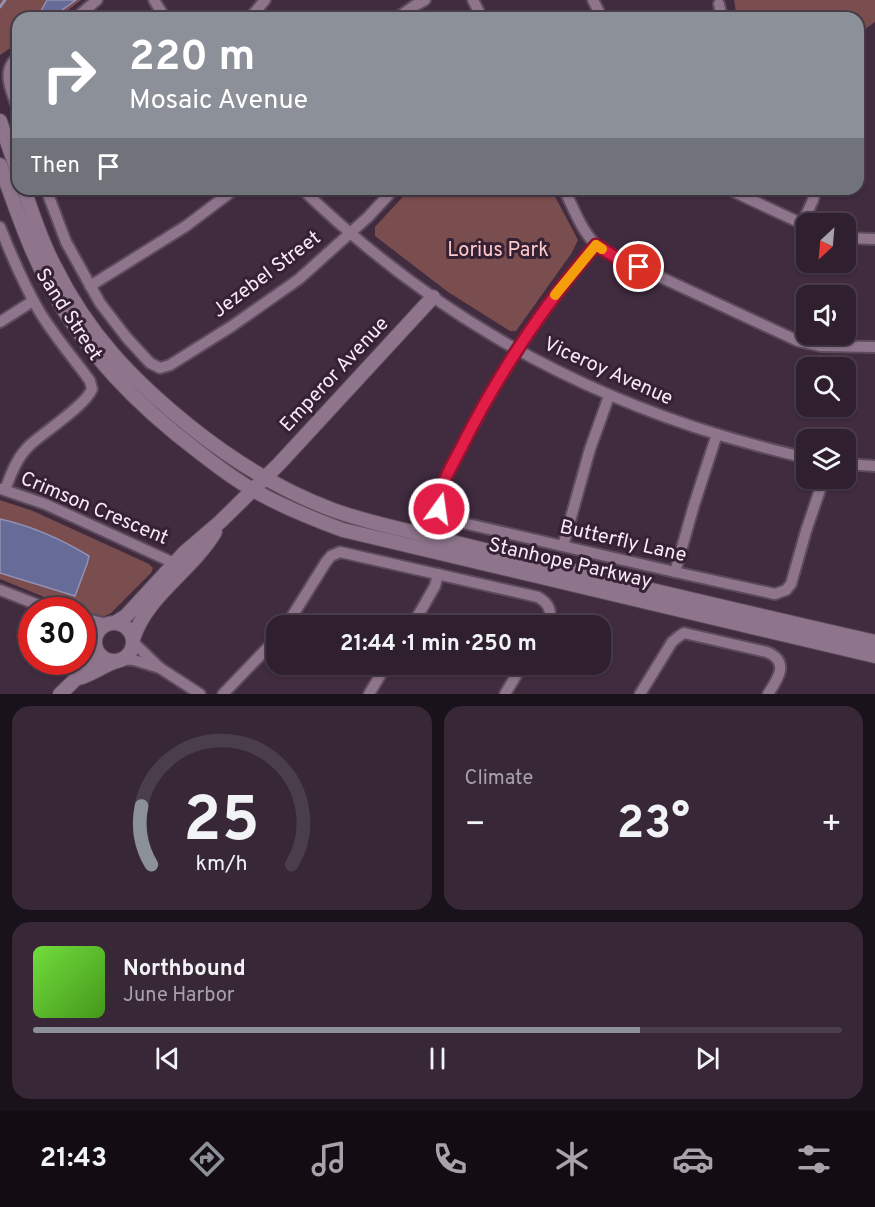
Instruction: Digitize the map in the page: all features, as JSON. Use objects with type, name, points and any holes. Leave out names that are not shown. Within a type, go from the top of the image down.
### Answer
[{"type":"main road","points":[[0,121],[12,156]]},
{"type":"main road","name":"Stanhope Parkway","points":[[0,165],[36,259],[61,305],[90,347],[124,388],[146,410],[233,478],[253,490],[305,516],[343,530],[875,656]]},
{"type":"main road","name":"Stanhope Parkway","points":[[26,195],[54,266],[82,314],[107,348],[137,381],[174,414],[224,452],[285,490],[335,511],[384,525],[875,642]]},
{"type":"main road","name":"Emperor Avenue","points":[[220,522],[310,432],[434,297]]},
{"type":"main road","points":[[96,637],[98,630],[126,616],[174,563],[220,522]]},
{"type":"main road","points":[[78,678],[88,676],[130,653],[138,624],[149,608],[201,552],[220,522]]},
{"type":"main road","points":[[112,623],[125,627],[130,632],[133,641]]},
{"type":"main road","points":[[96,645],[103,658],[111,661],[120,660]]},
{"type":"main road","points":[[861,652],[872,662],[875,670]]},
{"type":"main road","points":[[60,694],[80,675]]},
{"type":"street","points":[[83,12],[97,0]]},
{"type":"street","points":[[255,12],[265,0]]},
{"type":"street","points":[[406,12],[425,0]]},
{"type":"street","points":[[719,4],[721,12]]},
{"type":"street","points":[[12,62],[7,75],[12,92]]},
{"type":"street","points":[[48,195],[66,242],[90,286],[186,226],[227,195]]},
{"type":"street","name":"Viceroy Avenue","points":[[309,195],[350,233],[397,271],[484,331],[555,371],[609,396],[678,422],[796,456]]},
{"type":"street","name":"Jezebel Street","points":[[90,286],[126,338],[150,363],[160,368],[170,365],[232,326],[299,279],[368,218],[389,195]]},
{"type":"street","points":[[567,195],[579,221],[596,245],[617,258],[798,341],[821,346],[875,348]]},
{"type":"street","points":[[741,195],[796,221]]},
{"type":"street","points":[[809,213],[814,195]]},
{"type":"street","name":"Sand Street","points":[[0,226],[33,301],[60,343],[90,381],[92,389],[85,400],[26,450],[2,489]]},
{"type":"street","points":[[856,238],[875,239]]},
{"type":"street","points":[[517,350],[556,294],[596,245]]},
{"type":"street","points":[[0,322],[33,301]]},
{"type":"street","name":"Butterfly Lane","points":[[517,350],[483,406],[452,466],[438,505],[446,517],[459,522],[776,594],[786,590],[793,578],[820,489]]},
{"type":"street","points":[[563,546],[583,471],[609,396]]},
{"type":"street","points":[[675,572],[717,434]]},
{"type":"street","points":[[856,465],[875,466]]},
{"type":"street","name":"Crimson Crescent","points":[[2,489],[45,504],[174,563]]},
{"type":"street","points":[[293,615],[326,562],[337,552],[538,597],[546,602],[551,615]]},
{"type":"street","points":[[418,615],[435,586],[438,574]]},
{"type":"street","points":[[0,590],[18,597]]},
{"type":"street","points":[[96,620],[112,623]]},
{"type":"street","points":[[640,694],[672,642],[681,634],[689,633],[772,654],[779,662],[780,670],[768,694]]},
{"type":"street","points":[[133,641],[160,668],[200,694]]},
{"type":"street","points":[[223,694],[266,649]]},
{"type":"street","points":[[120,660],[134,660],[160,668]]},
{"type":"street","points":[[369,694],[380,675]]},
{"type":"street","points":[[505,694],[516,675]]},
{"type":"green space","points":[[0,0],[81,0],[66,12],[12,12],[12,47],[0,55]]},
{"type":"green space","points":[[734,0],[875,0],[875,22],[864,30],[864,12],[736,12]]},
{"type":"green space","name":"Lorius Park","points":[[404,195],[554,195],[578,240],[571,254],[516,331],[510,331],[448,292],[375,236],[375,227]]},
{"type":"green space","points":[[0,500],[33,511],[149,564],[153,568],[151,573],[111,613],[103,617],[96,615],[96,597],[44,597],[0,579]]},
{"type":"water","points":[[47,0],[76,0],[59,12],[40,12]]},
{"type":"water","points":[[0,519],[46,534],[89,556],[75,596],[0,573]]},
{"type":"waterway","points":[[0,7],[5,0]]},
{"type":"slow traffic","points":[[555,295],[596,245],[602,249]]},
{"type":"route","points":[[439,509],[439,498],[452,466],[474,423],[517,350],[580,264],[596,245],[617,258],[639,267]]}]
